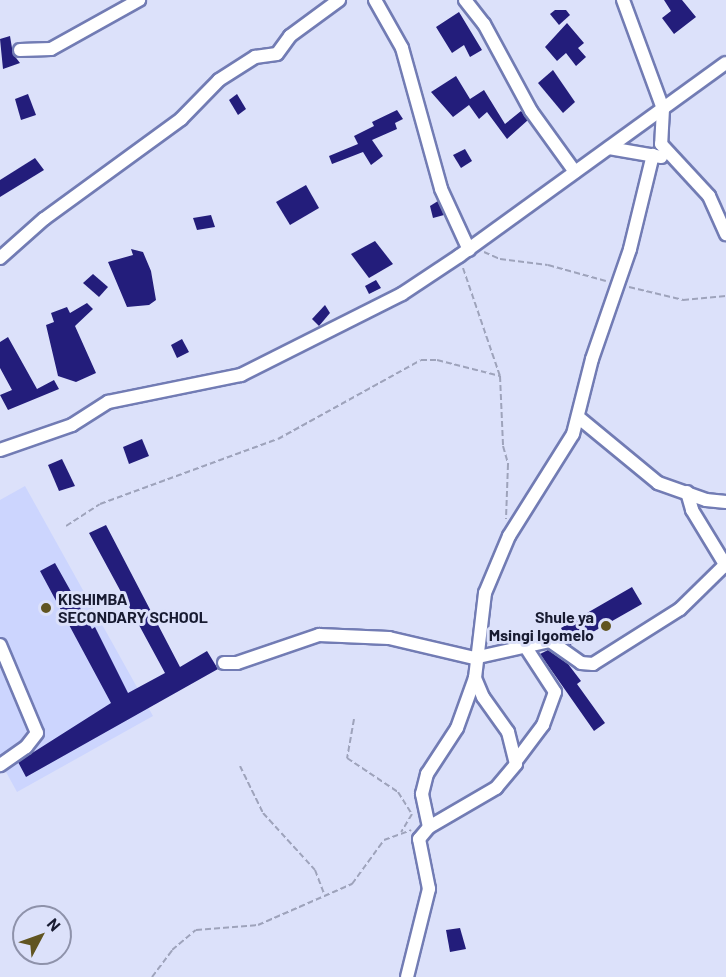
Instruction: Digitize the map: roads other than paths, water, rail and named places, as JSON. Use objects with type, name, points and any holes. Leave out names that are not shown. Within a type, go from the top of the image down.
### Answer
[{"type":"street","points":[[20,50],[51,49],[139,0]]},
{"type":"street","points":[[0,258],[44,219],[181,119],[219,80],[255,57],[277,54],[290,36],[339,0]]},
{"type":"street","points":[[375,0],[402,48],[437,180],[452,221],[468,250]]},
{"type":"street","points":[[465,0],[484,24],[531,111],[575,172]]},
{"type":"street","points":[[623,0],[663,109],[661,144],[671,158],[709,196],[726,234]]},
{"type":"street","points":[[0,450],[72,425],[108,402],[241,375],[402,294],[468,250],[726,63]]},
{"type":"street","points":[[609,148],[671,158]]},
{"type":"street","points":[[516,761],[508,732],[483,697],[475,678],[474,658],[485,594],[509,536],[568,443],[578,417],[592,359],[642,208],[653,155]]},
{"type":"street","points":[[578,417],[658,483],[726,502]]},
{"type":"street","points":[[224,663],[237,663],[319,635],[389,638],[474,658],[550,641],[581,663],[593,664],[681,609],[726,565],[692,510],[687,492]]},
{"type":"street","points":[[0,645],[37,734],[26,747],[0,765]]},
{"type":"street","points":[[407,977],[428,897],[430,880],[417,846],[429,827],[496,788],[509,775],[516,761],[543,725],[555,693],[525,646]]},
{"type":"street","points":[[429,827],[422,794],[427,774],[457,728],[475,678]]},
{"type":"place","name":"KISHIMBA SECONDARY SCHOOL","points":[[46,608]]},
{"type":"place","name":"Shule ya Msingi Igomelo","points":[[606,626]]}]
